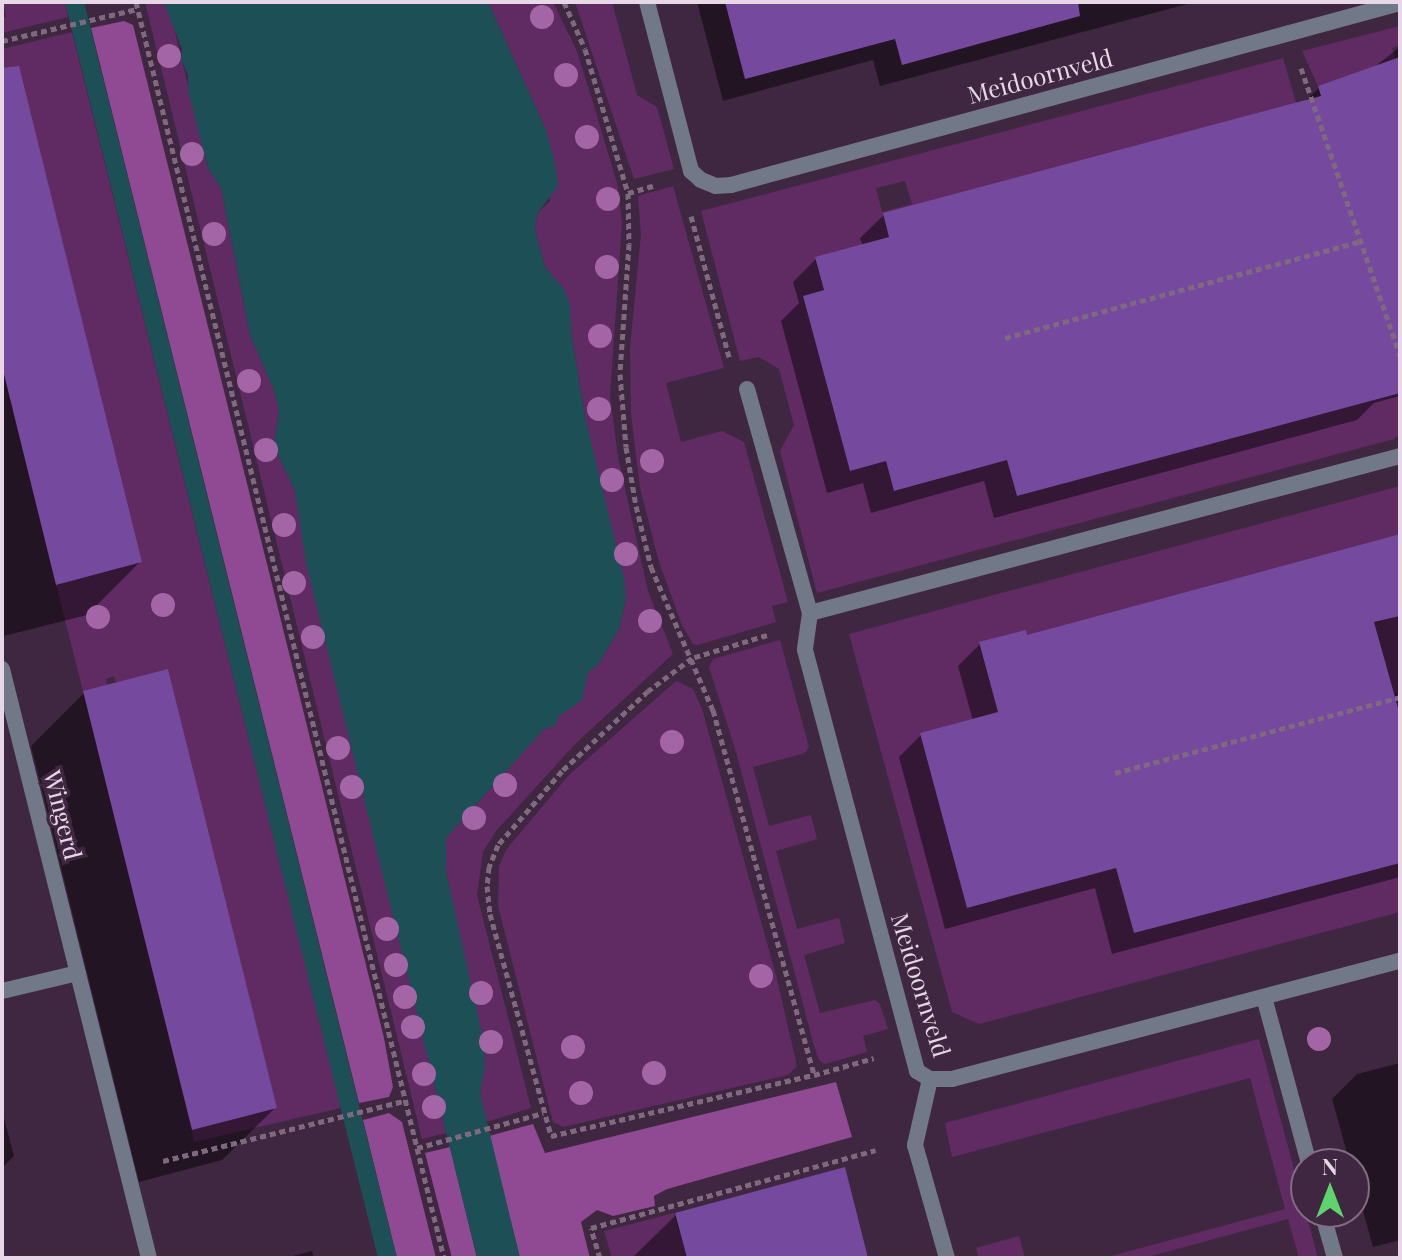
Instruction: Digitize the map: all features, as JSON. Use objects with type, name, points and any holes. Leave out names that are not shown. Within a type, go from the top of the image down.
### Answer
[{"type":"street","points":[[647,2],[687,157],[695,175]]},
{"type":"street","name":"Meidoornveld","points":[[695,175],[716,186],[731,185],[1400,3]]},
{"type":"street","name":"Meidoornveld","points":[[747,389],[809,618],[805,650],[917,1071],[930,1079],[952,1079],[1400,961]]},
{"type":"street","points":[[809,618],[1400,456]]},
{"type":"street","name":"Wingerd","points":[[2,669],[149,1258]]},
{"type":"street","points":[[2,991],[78,973]]},
{"type":"street","points":[[1264,997],[1305,1148]]},
{"type":"street","points":[[930,1079],[915,1145],[947,1258]]},
{"type":"street","points":[[1327,1228],[1335,1258]]},
{"type":"path","points":[[564,2],[585,49],[628,193],[629,244],[620,374],[626,447],[651,567],[713,710],[814,1075]]},
{"type":"path","points":[[2,41],[115,14],[136,6],[444,1258]]},
{"type":"path","points":[[1291,33],[1400,356]]},
{"type":"path","points":[[695,175],[691,215],[731,365],[747,389]]},
{"type":"path","points":[[1005,338],[1361,241]]},
{"type":"path","points":[[809,618],[692,658],[648,691],[562,771],[498,845],[489,867],[487,886],[490,914],[551,1136],[814,1075],[909,1048]]},
{"type":"path","points":[[1115,773],[1400,697]]},
{"type":"path","points":[[127,1170],[404,1101]]},
{"type":"path","points":[[417,1148],[543,1113]]},
{"type":"path","points":[[600,1258],[591,1228],[893,1146],[915,1145]]},
{"type":"shaded area","points":[[3,2],[65,2],[68,17],[2,33],[2,19],[6,17]]},
{"type":"shaded area","points":[[65,2],[84,2],[397,1258],[378,1258]]},
{"type":"shaded area","points":[[145,2],[164,2],[170,11],[208,168],[221,188],[250,335],[274,390],[279,410],[274,446],[295,491],[446,1133],[422,1139]]},
{"type":"shaded area","points":[[488,2],[553,2],[576,49],[618,187],[622,223],[610,395],[618,457],[648,591],[673,654],[576,743],[496,831],[483,852],[477,895],[531,1108],[486,1122],[480,1093],[485,1058],[446,871],[446,838],[544,729],[549,728],[588,672],[598,665],[619,629],[626,599],[585,417],[564,289],[545,267],[535,230],[537,214],[550,201],[546,130]]},
{"type":"shaded area","points":[[488,2],[546,130],[555,163],[558,186],[537,214],[535,230],[545,267],[564,289],[570,305],[571,332],[585,417],[624,578],[626,599],[619,629],[598,665],[588,672],[582,700],[559,716],[554,726],[544,729],[446,838],[446,871],[484,1043],[485,1067],[480,1093],[520,1258],[477,1258],[306,563],[295,491],[274,446],[279,410],[274,390],[250,335],[221,188],[208,168],[188,90],[188,75],[181,60],[182,49],[164,3]]},
{"type":"shaded area","points":[[575,2],[612,2],[637,95],[657,107],[674,169],[634,179]]},
{"type":"shaded area","points":[[124,21],[133,25],[384,1038],[393,1087],[389,1097],[359,1103],[91,28]]},
{"type":"shaded area","points":[[1400,26],[1400,45],[1392,48],[1400,73],[1336,80],[1318,86],[1302,51]]},
{"type":"shaded area","points":[[72,32],[341,1108],[194,1142],[192,1130],[277,1108],[168,670],[116,683],[114,676],[106,679],[107,685],[83,691],[56,585],[142,562],[33,124],[2,132],[2,49]]},
{"type":"shaded area","points":[[1283,58],[1337,242],[1400,388],[1400,434],[1394,439],[817,593],[780,451],[794,425],[779,369],[759,357],[740,361],[701,211]],"holes":[[[905,181],[912,204],[882,212],[876,188]],[[815,257],[942,478],[895,491],[886,461],[850,471],[803,296],[824,290]],[[997,420],[1064,483],[1017,496]]]},
{"type":"shaded area","points":[[673,186],[724,368],[666,383],[681,442],[722,431],[744,442],[788,602],[772,606],[776,622],[698,645],[693,644],[682,625],[659,562],[640,488],[631,414],[630,348],[641,234],[638,196]]},
{"type":"shaded area","points":[[1400,486],[1400,534],[1053,628],[1073,703],[1400,616],[1400,692],[1115,795],[1134,933],[1400,862],[1400,912],[979,1024],[952,1012],[849,634]],"holes":[[[1026,630],[1044,700],[992,689],[979,643]],[[988,715],[1034,890],[967,908],[921,733]]]},
{"type":"shaded area","points":[[780,640],[809,747],[805,753],[753,767],[769,826],[811,815],[817,839],[776,851],[797,929],[839,918],[845,943],[804,955],[820,1013],[875,1000],[880,1004],[888,1029],[863,1036],[867,1052],[825,1064],[819,1060],[813,1042],[736,752],[709,667],[713,659]]},
{"type":"shaded area","points":[[676,681],[693,689],[702,709],[777,979],[797,1066],[788,1075],[563,1127],[553,1122],[498,906],[499,866],[506,850],[568,776]]},
{"type":"shaded area","points":[[1259,1039],[1290,1154],[1290,1226],[1288,1219],[1144,1258],[1104,1258],[1285,1209],[1250,1078],[952,1157],[945,1123]]},
{"type":"shaded area","points":[[836,1082],[852,1137],[667,1189],[654,1196],[655,1206],[613,1216],[597,1210],[581,1222],[590,1258],[520,1258],[489,1136],[533,1124],[545,1153]]},
{"type":"shaded area","points":[[389,1113],[402,1122],[436,1258],[397,1258],[363,1120]]},
{"type":"shaded area","points":[[450,1147],[477,1258],[452,1258],[425,1153]]},
{"type":"shaded area","points":[[674,1213],[687,1258],[612,1258],[604,1231]]},
{"type":"shaded area","points":[[1291,1228],[1310,1228],[1318,1258],[1299,1258]]},
{"type":"shaded area","points":[[1019,1236],[1025,1258],[979,1258],[976,1248]]},
{"type":"building","points":[[725,2],[1078,2],[1080,16],[902,65],[895,39],[745,79]]},
{"type":"building","points":[[1400,57],[1400,393],[1017,496],[1007,460],[894,491],[886,461],[850,471],[803,296],[824,290],[815,257],[889,237],[883,213],[1321,96],[1318,86]]},
{"type":"building","points":[[19,66],[142,562],[56,585],[2,366],[2,68]]},
{"type":"building","points":[[1400,534],[1400,616],[1374,622],[1400,715],[1400,863],[1134,933],[1116,868],[967,908],[920,733],[998,712],[979,642],[1026,630],[1027,635]]},
{"type":"building","points":[[168,669],[277,1108],[192,1130],[83,691]]},
{"type":"building","points":[[845,1167],[868,1258],[687,1258],[675,1213]]}]
